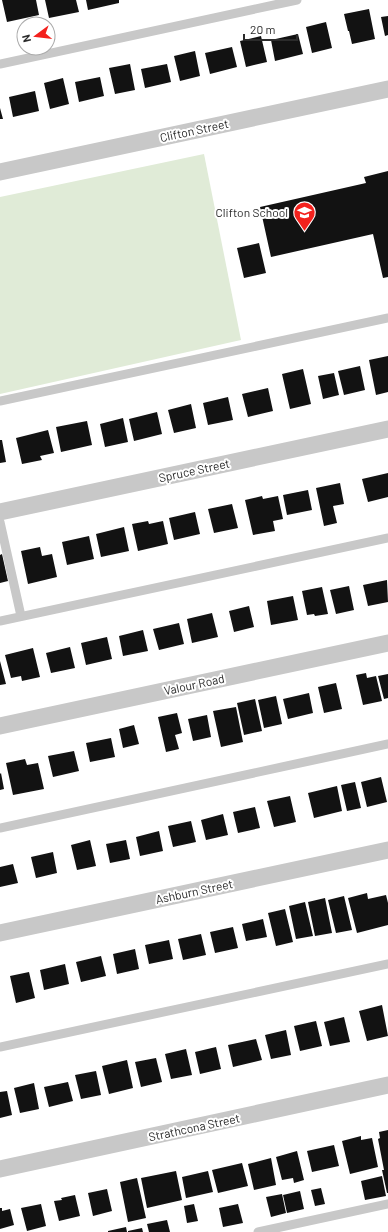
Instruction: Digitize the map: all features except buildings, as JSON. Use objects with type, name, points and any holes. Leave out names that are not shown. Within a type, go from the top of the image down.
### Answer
[{"type":"street","name":"Clifton Street","points":[[0,172],[388,88]]},
{"type":"street","name":"Spruce Street","points":[[0,512],[388,429]]},
{"type":"street","name":"Valour Road","points":[[0,726],[388,643]]},
{"type":"street","name":"Ashburn Street","points":[[0,933],[388,850]]},
{"type":"street","name":"Strathcona Street","points":[[0,1169],[388,1085]]},
{"type":"lane","points":[[0,64],[297,0]]},
{"type":"lane","points":[[0,401],[388,318]]},
{"type":"lane","points":[[0,522],[21,616]]},
{"type":"lane","points":[[0,621],[388,538]]},
{"type":"lane","points":[[0,828],[388,744]]},
{"type":"lane","points":[[0,1047],[388,964]]},
{"type":"lane","points":[[258,1232],[388,1204]]},
{"type":"green space","points":[[204,154],[241,340],[0,394],[0,197]]},
{"type":"place","name":"Clifton School","points":[[304,232]]}]
